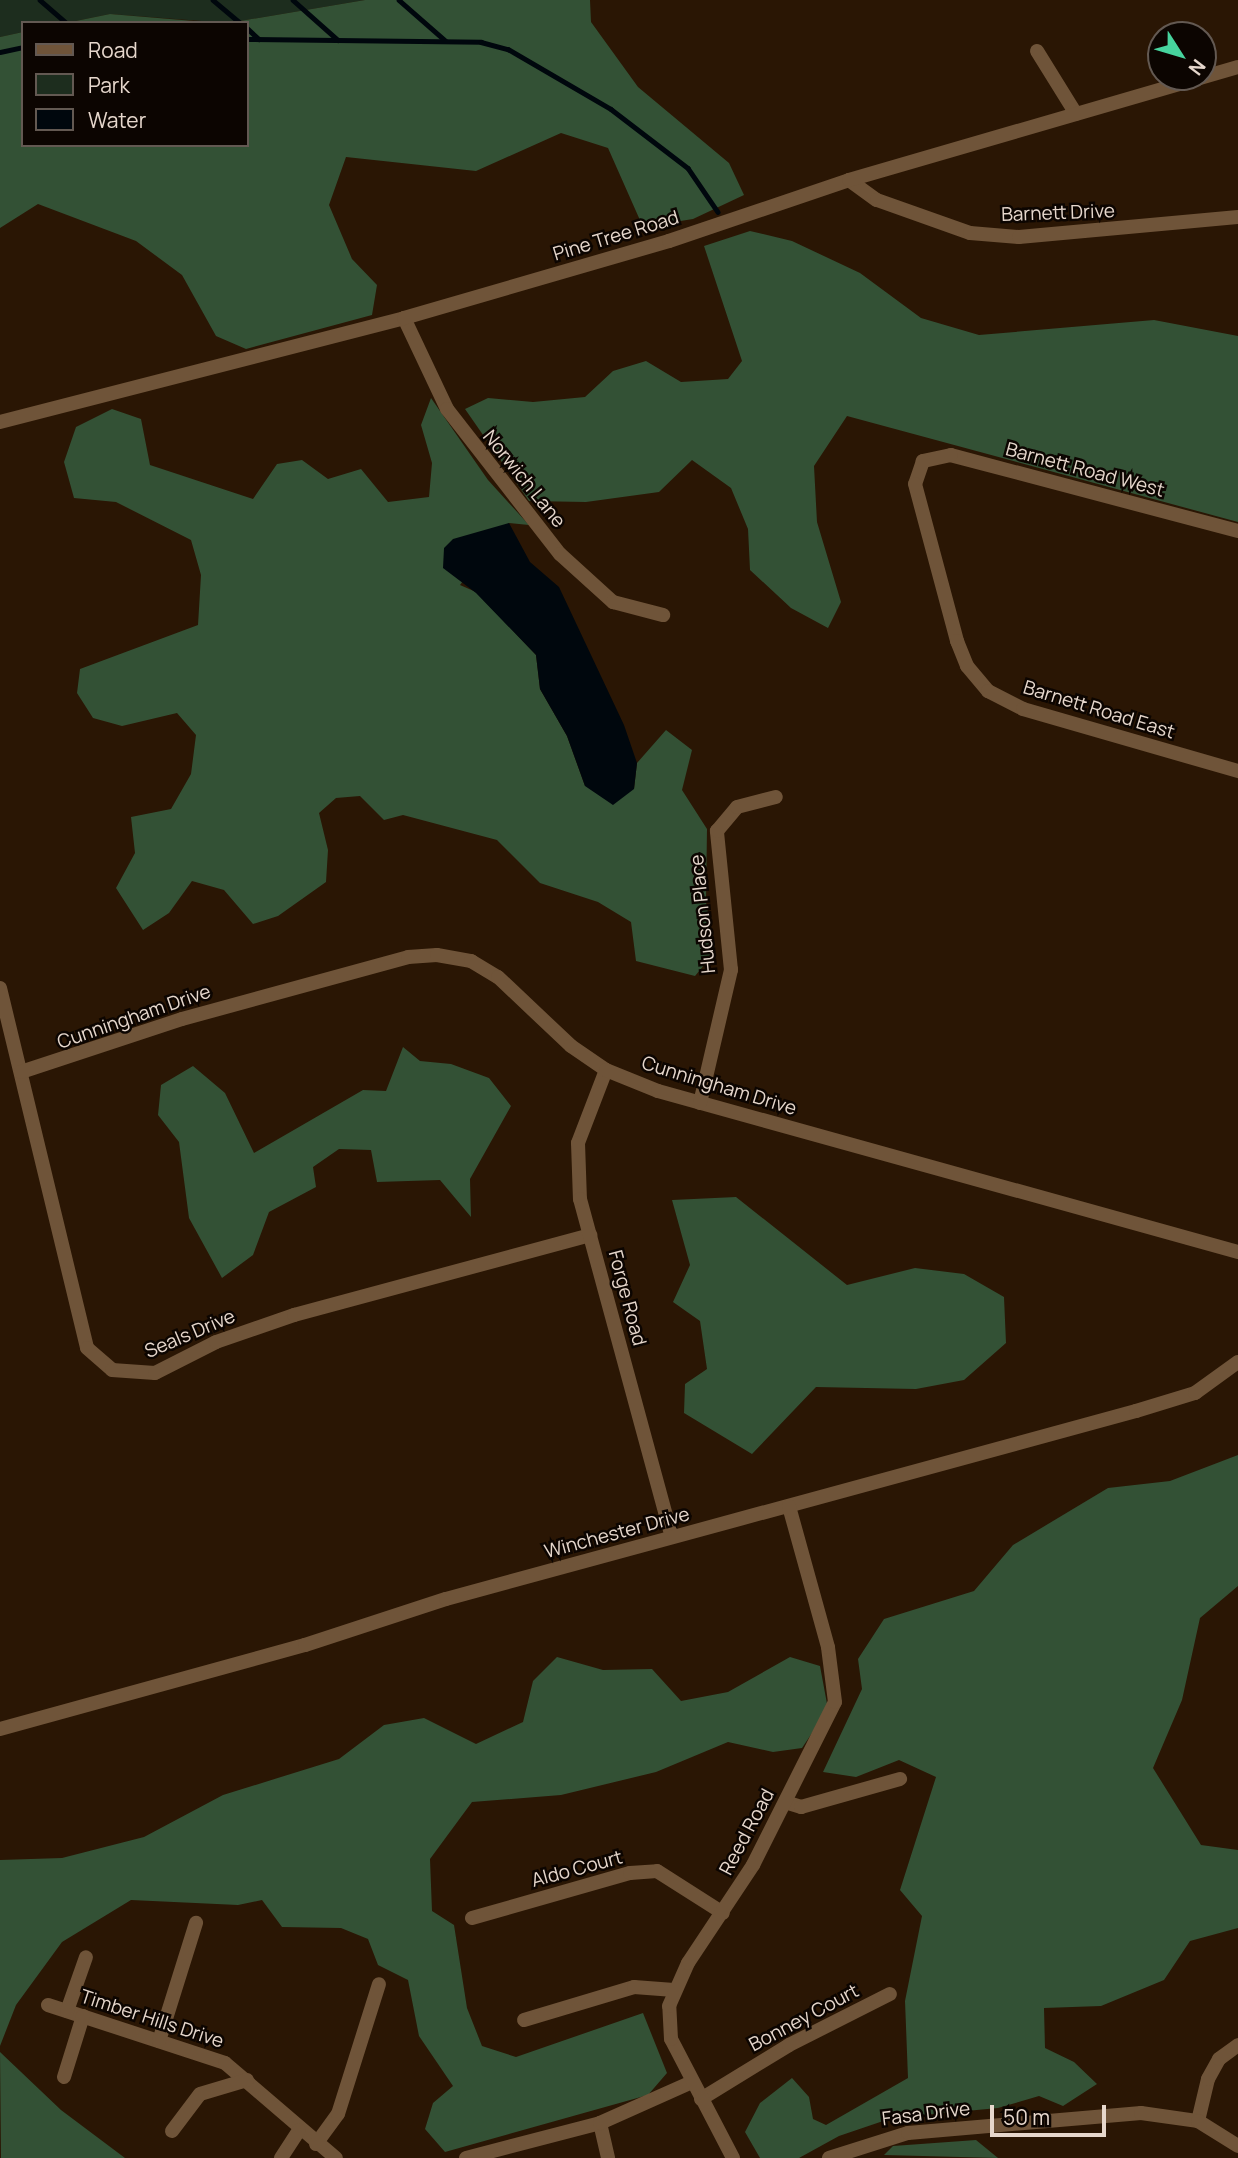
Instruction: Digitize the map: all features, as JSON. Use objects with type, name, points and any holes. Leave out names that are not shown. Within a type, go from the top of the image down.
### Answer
[{"type":"street","points":[[1037,51],[1076,114]]},
{"type":"street","name":"Pine Tree Road","points":[[0,422],[404,318],[668,241],[849,180],[1238,67]]},
{"type":"street","name":"Barnett Drive","points":[[849,180],[877,200],[970,233],[1032,236],[1238,217]]},
{"type":"street","name":"Norwich Lane","points":[[404,318],[447,409],[560,554],[613,602],[663,615]]},
{"type":"street","name":"Barnett Road West","points":[[923,461],[951,455],[1238,531]]},
{"type":"street","name":"Barnett Road East","points":[[923,461],[916,496],[957,641],[967,666],[988,691],[1023,709],[1238,771]]},
{"type":"street","name":"Hudson Place","points":[[700,1103],[731,970],[717,831],[737,807],[776,797]]},
{"type":"street","name":"Cunningham Drive","points":[[21,1072],[221,1008],[408,957],[438,955],[471,961],[498,976],[571,1046],[606,1070],[700,1103],[1238,1252]]},
{"type":"street","name":"Seals Drive","points":[[0,988],[87,1348],[111,1370],[155,1373],[216,1342],[294,1315],[590,1235]]},
{"type":"street","name":"Forge Road","points":[[606,1070],[578,1143],[580,1199],[672,1537]]},
{"type":"street","name":"Winchester Drive","points":[[2,1723],[1195,1393],[1238,1362]]},
{"type":"street","name":"Reed Road","points":[[733,2158],[671,2039],[674,1990],[723,1913],[830,1717],[836,1687],[789,1506]]},
{"type":"street","points":[[785,1802],[801,1807],[900,1779]]},
{"type":"street","name":"Aldo Court","points":[[472,1918],[630,1873],[657,1871],[723,1913]]},
{"type":"street","points":[[159,2041],[196,1923]]},
{"type":"street","points":[[67,2011],[86,1957]]},
{"type":"street","points":[[316,2144],[338,2113],[379,1983]]},
{"type":"street","points":[[524,2020],[635,1987],[674,1990]]},
{"type":"street","name":"Bonney Court","points":[[701,2099],[789,2045],[890,1994]]},
{"type":"street","name":"Timber Hills Drive","points":[[48,2005],[204,2053],[247,2080],[299,2130],[336,2158]]},
{"type":"street","points":[[64,2077],[83,2016]]},
{"type":"street","points":[[1238,2045],[1219,2059],[1208,2079],[1198,2121],[1238,2146]]},
{"type":"street","points":[[172,2132],[200,2094],[247,2080]]},
{"type":"street","points":[[466,2158],[600,2123],[692,2082]]},
{"type":"street","name":"Fasa Drive","points":[[829,2158],[908,2133],[1141,2113],[1198,2121]]},
{"type":"street","points":[[600,2123],[608,2158]]},
{"type":"street","points":[[281,2158],[299,2130]]},
{"type":"green space","points":[[0,0],[365,0],[240,21],[110,14],[76,21],[21,21],[21,32],[0,37]]},
{"type":"green space","points":[[365,0],[590,0],[591,22],[638,87],[729,163],[744,195],[693,219],[643,227],[608,148],[561,133],[476,171],[346,157],[329,205],[352,259],[377,285],[372,315],[246,349],[216,336],[182,275],[136,241],[38,204],[0,228],[0,37],[21,32],[21,147],[248,147],[248,21],[240,21]]},
{"type":"green space","points":[[110,14],[194,21],[76,21]]},
{"type":"green space","points":[[750,231],[792,241],[860,273],[921,318],[979,335],[1154,320],[1238,336],[1238,522],[847,416],[814,466],[817,522],[841,602],[828,628],[791,608],[750,570],[748,529],[731,488],[692,460],[659,492],[586,502],[529,501],[465,409],[488,398],[533,402],[585,397],[613,371],[646,361],[681,382],[728,379],[742,361],[704,246]]},
{"type":"green space","points":[[431,398],[488,480],[529,525],[509,523],[460,585],[476,592],[536,655],[540,689],[567,736],[585,786],[634,789],[637,763],[666,730],[692,750],[682,790],[707,829],[706,902],[715,952],[695,976],[636,961],[631,922],[598,902],[540,883],[497,840],[403,815],[384,820],[360,796],[336,798],[319,813],[328,850],[326,882],[278,916],[253,924],[224,890],[192,881],[169,913],[143,930],[116,888],[135,853],[131,817],[171,809],[191,774],[196,735],[177,713],[122,726],[93,718],[77,693],[80,669],[198,625],[201,575],[191,540],[116,502],[74,498],[64,462],[76,427],[112,409],[141,419],[150,465],[253,499],[277,464],[302,460],[328,479],[361,469],[388,502],[429,497],[432,463],[421,425]]},
{"type":"green space","points":[[403,1047],[420,1061],[451,1064],[489,1078],[511,1106],[470,1179],[471,1217],[440,1180],[377,1182],[371,1150],[339,1149],[313,1167],[316,1187],[269,1212],[253,1255],[222,1278],[189,1218],[179,1142],[158,1115],[161,1085],[193,1066],[225,1093],[254,1153],[363,1090],[386,1091]]},
{"type":"green space","points":[[736,1197],[847,1285],[915,1268],[964,1274],[1004,1297],[1006,1343],[964,1380],[916,1389],[816,1387],[752,1454],[684,1413],[685,1384],[707,1369],[700,1321],[673,1302],[690,1265],[672,1200]]},
{"type":"green space","points":[[1238,1455],[1238,1586],[1200,1618],[1182,1700],[1153,1768],[1201,1845],[1238,1850],[1238,1928],[1190,1941],[1164,1980],[1101,2006],[1044,2008],[1045,2048],[1074,2062],[1097,2084],[1063,2106],[1039,2096],[998,2108],[892,2118],[839,2136],[799,2158],[760,2158],[745,2132],[760,2103],[792,2078],[809,2097],[813,2119],[826,2125],[908,2078],[905,2001],[922,1916],[900,1890],[936,1777],[899,1760],[856,1777],[823,1772],[862,1689],[858,1659],[884,1619],[974,1591],[1013,1545],[1108,1488],[1170,1481]]},
{"type":"green space","points":[[557,1657],[603,1670],[652,1669],[681,1701],[728,1692],[790,1657],[820,1666],[828,1709],[802,1748],[773,1752],[728,1742],[656,1772],[561,1795],[472,1802],[430,1859],[432,1911],[454,1925],[467,2008],[482,2046],[516,2057],[643,2013],[667,2073],[648,2095],[445,2152],[425,2129],[433,2103],[453,2086],[419,2036],[408,1980],[378,1965],[368,1939],[341,1928],[282,1927],[262,1900],[238,1905],[131,1900],[62,1942],[16,2005],[0,2046],[0,1860],[62,1858],[144,1837],[223,1795],[339,1759],[384,1725],[424,1718],[476,1744],[523,1722],[533,1681]]},
{"type":"green space","points":[[0,2052],[61,2110],[125,2158],[1,2158]]},
{"type":"green space","points":[[976,2140],[998,2158],[884,2155],[893,2146]]},
{"type":"water","points":[[509,523],[530,562],[559,587],[624,725],[637,763],[634,789],[613,805],[585,786],[567,736],[540,689],[536,655],[476,593],[443,568],[444,548],[453,539]]},
{"type":"waterway","points":[[40,0],[64,21]]},
{"type":"waterway","points":[[213,0],[238,21]]},
{"type":"waterway","points":[[293,0],[338,40]]},
{"type":"waterway","points":[[399,0],[446,41]]},
{"type":"waterway","points":[[248,29],[259,39]]},
{"type":"waterway","points":[[248,39],[481,42],[508,49],[611,109],[688,168],[718,212]]},
{"type":"waterway","points":[[0,52],[21,47]]}]
